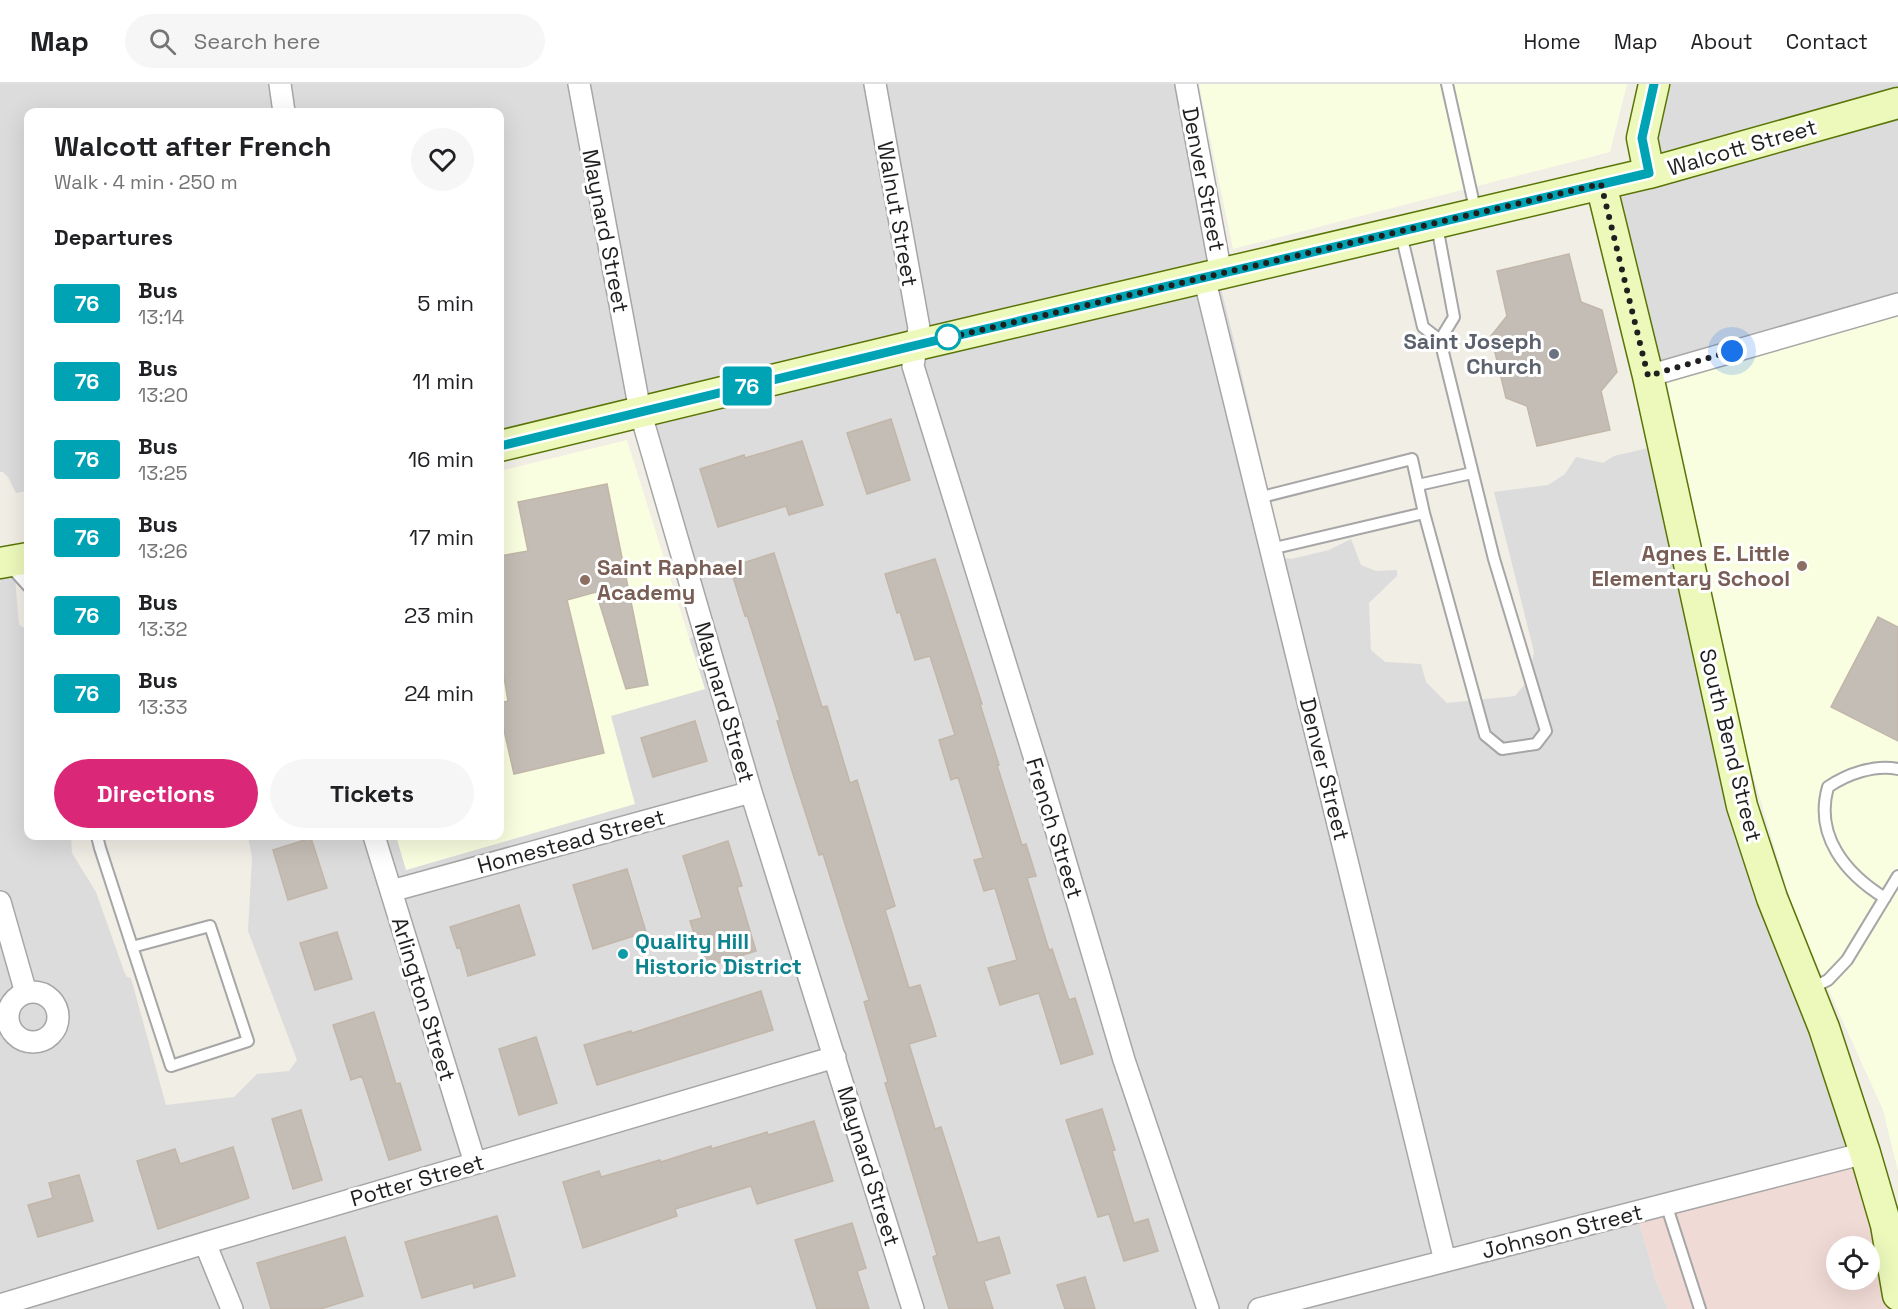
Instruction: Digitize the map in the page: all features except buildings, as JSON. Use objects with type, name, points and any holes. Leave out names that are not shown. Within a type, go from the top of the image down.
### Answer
[{"type":"street","points":[[280,84],[283,108]]},
{"type":"street","name":"Maynard Street","points":[[579,84],[640,411],[751,792],[913,1309]]},
{"type":"street","name":"Walnut Street","points":[[874,84],[919,328],[917,345]]},
{"type":"street","name":"Denver Street","points":[[1186,84],[1213,275],[1258,498],[1445,1261]]},
{"type":"street","points":[[1649,173],[1642,138],[1654,84]]},
{"type":"street","name":"Walcott Street","points":[[504,446],[640,411],[1649,173],[1898,103]]},
{"type":"street","name":"South Bend Street","points":[[1601,184],[1648,376],[1742,807],[1772,898],[1824,1028],[1865,1153],[1886,1225],[1898,1295]]},
{"type":"street","points":[[1648,376],[1898,304]]},
{"type":"street","name":"French Street","points":[[917,345],[913,366],[1039,772],[1124,1060],[1208,1309]]},
{"type":"street","name":"Homestead Street","points":[[391,891],[751,792]]},
{"type":"street","name":"Arlington Street","points":[[375,840],[475,1163]]},
{"type":"street","points":[[0,902],[26,993]]},
{"type":"street","name":"Potter Street","points":[[0,1305],[835,1057]]},
{"type":"street","name":"Johnson Street","points":[[1259,1309],[1865,1153]]},
{"type":"street","points":[[206,1243],[232,1309]]},
{"type":"lane","points":[[1447,84],[1476,213]]},
{"type":"lane","points":[[1436,223],[1454,317],[1440,340]]},
{"type":"lane","points":[[1258,498],[1412,459],[1424,513],[1485,735],[1502,749],[1536,744],[1546,730],[1494,559],[1440,340],[1423,327],[1400,231]]},
{"type":"lane","points":[[1418,485],[1472,473]]},
{"type":"lane","points":[[1271,549],[1424,513]]},
{"type":"lane","points":[[12,561],[24,580]]},
{"type":"lane","points":[[1885,898],[1868,888],[1850,872],[1835,849],[1826,822],[1826,796],[1828,787],[1843,778],[1884,767],[1898,769]]},
{"type":"lane","points":[[98,840],[132,947],[171,1065],[248,1041],[210,926],[132,947]]},
{"type":"lane","points":[[1809,990],[1838,972],[1898,876]]},
{"type":"lane","points":[[1666,1204],[1700,1309]]},
{"type":"shaded area","points":[[0,84],[1184,84],[1221,289],[1284,558],[1291,559],[1329,550],[1351,539],[1361,565],[1376,571],[1397,570],[1397,576],[1369,603],[1371,650],[1385,662],[1421,664],[1426,682],[1447,703],[1515,696],[1529,679],[1534,652],[1494,492],[1548,485],[1565,474],[1576,457],[1603,463],[1614,456],[1661,445],[1742,806],[1864,1148],[1639,1221],[1655,1278],[1668,1309],[0,1309],[0,569],[14,566],[19,625],[24,628],[24,840],[71,840],[72,853],[96,892],[124,971],[127,977],[131,978],[166,1105],[234,1097],[257,1074],[289,1071],[297,1060],[248,931],[252,858],[249,840],[504,840],[504,790],[511,709],[699,635],[640,426],[504,456],[504,108],[24,108],[24,492],[16,493],[8,477],[0,472]]},
{"type":"shaded area","points":[[1199,84],[1627,84],[1610,152],[1233,249]]},
{"type":"shaded area","points":[[1654,84],[1898,84],[1898,308],[1649,380],[1618,207]]},
{"type":"shaded area","name":"Agnes E. Little Elementary School","points":[[1898,315],[1898,1171],[1883,1110],[1795,916],[1745,748],[1667,383]]},
{"type":"shaded area","name":"Saint Raphael Academy","points":[[627,440],[705,689],[611,716],[635,804],[406,870],[397,840],[504,840],[504,470]]},
{"type":"shaded area","points":[[1866,1158],[1898,1309],[1668,1309],[1655,1278],[1639,1221]]},
{"type":"bus line","name":"76","points":[[504,445],[917,345],[1649,173],[1642,138],[1654,84]]},
{"type":"place","name":"Saint Joseph Church","points":[[1554,354]]},
{"type":"place","name":"Agnes E. Little Elementary School","points":[[1802,566]]},
{"type":"place","name":"Saint Raphael Academy","points":[[585,580]]},
{"type":"place","name":"Quality Hill Historic District","points":[[623,954]]},
{"type":"route","points":[[948,337],[939,340],[1601,184],[1648,376],[1732,351]]}]
